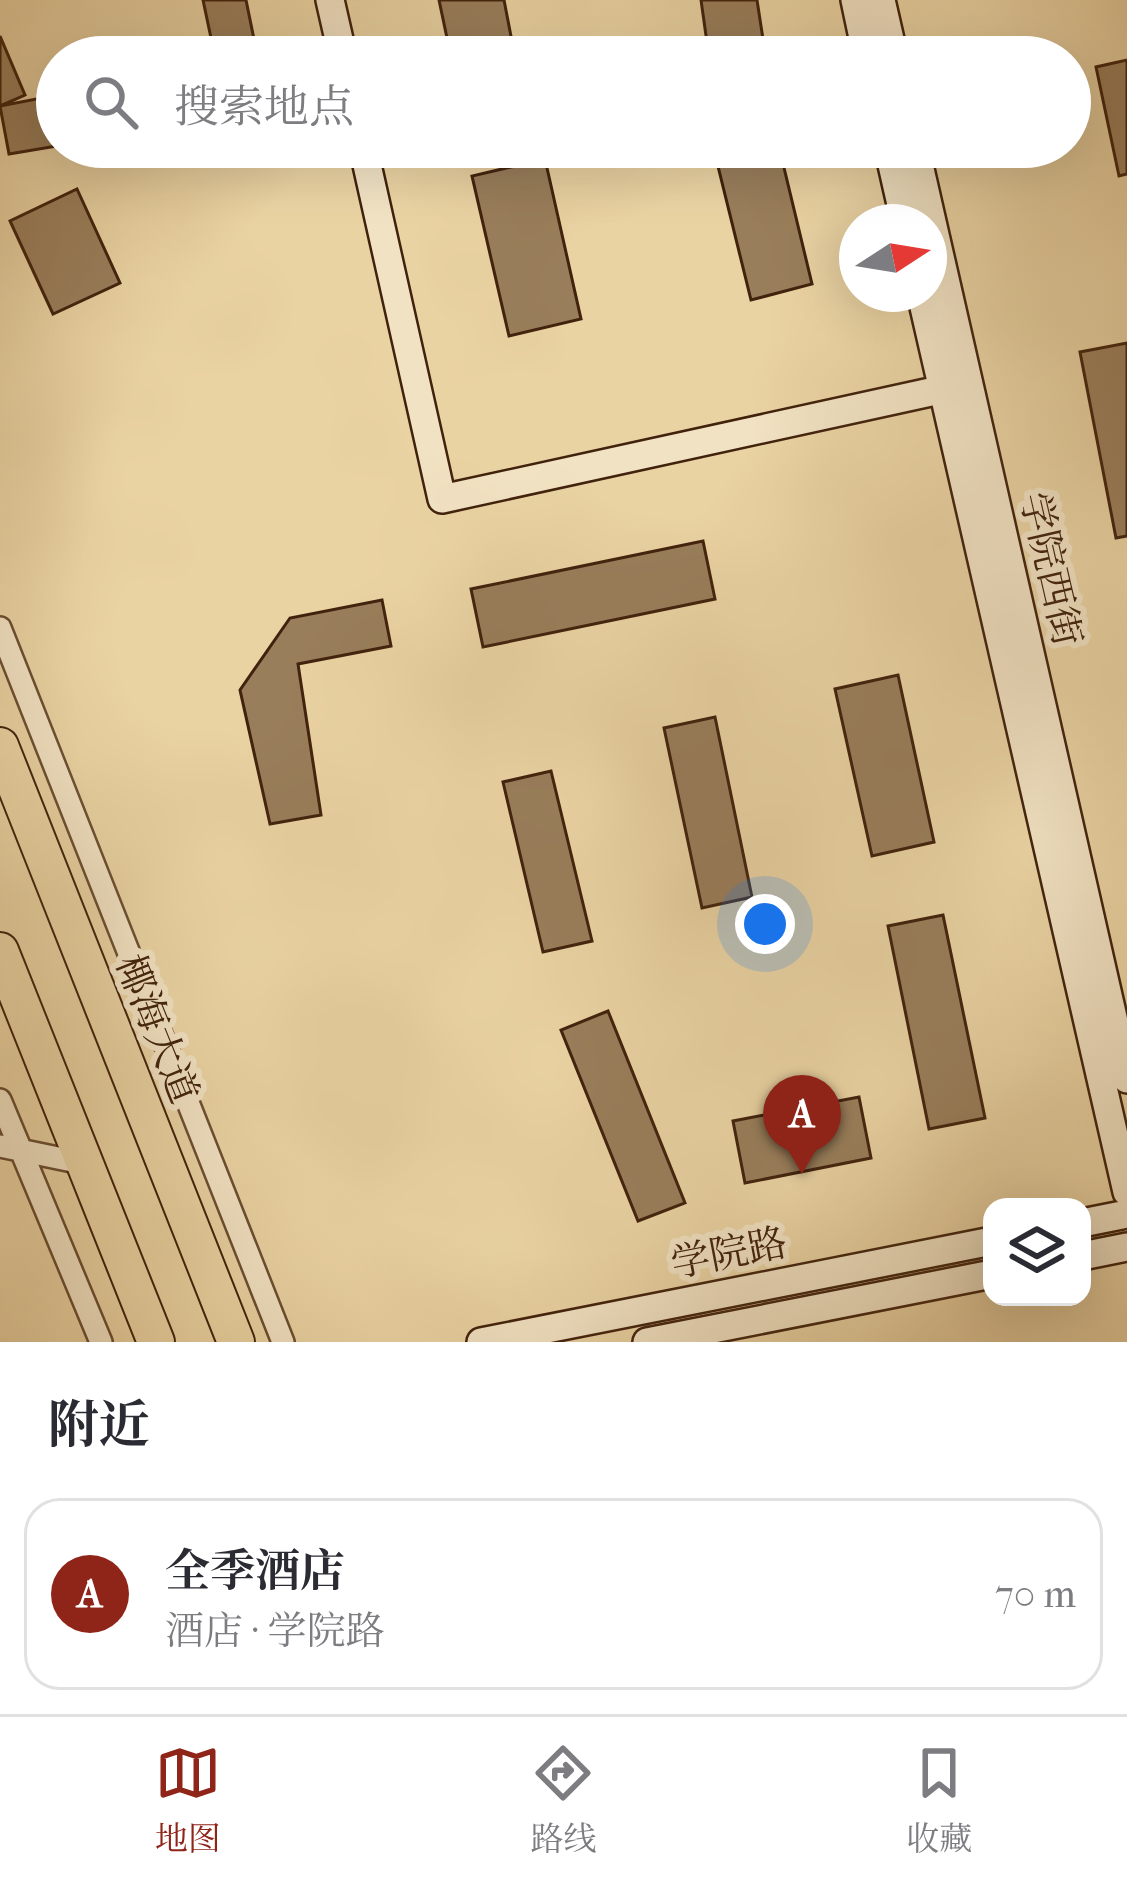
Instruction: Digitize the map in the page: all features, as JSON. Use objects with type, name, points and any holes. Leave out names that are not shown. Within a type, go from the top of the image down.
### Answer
[{"type":"highway","name":"椰海大道","points":[[0,746],[236,1342]]},
{"type":"highway","points":[[0,951],[156,1342]]},
{"type":"main road","points":[[330,0],[338,36]]},
{"type":"main road","points":[[855,0],[863,36]]},
{"type":"main road","points":[[881,0],[889,36]]},
{"type":"main road","points":[[368,168],[442,499],[956,386]]},
{"type":"main road","points":[[893,168],[901,204]]},
{"type":"main road","name":"学院西街","points":[[919,168],[956,386],[1127,1192]]},
{"type":"main road","name":"学院西街","points":[[928,312],[956,386],[1127,1079]]},
{"type":"main road","points":[[1091,1221],[1127,1214]]},
{"type":"main road","name":"学院路","points":[[481,1342],[983,1243]]},
{"type":"main road","points":[[1091,1254],[1127,1247]]},
{"type":"main road","name":"学院路","points":[[647,1342],[983,1276]]},
{"type":"street","points":[[0,628],[283,1342]]},
{"type":"street","points":[[0,1100],[10,1148],[101,1342]]},
{"type":"street","points":[[10,1148],[82,1163]]},
{"type":"building","points":[[203,0],[246,0],[253,36],[211,36]]},
{"type":"building","points":[[439,0],[504,0],[511,36],[447,36]]},
{"type":"building","points":[[701,0],[757,0],[763,36],[706,36]]},
{"type":"building","points":[[0,36],[25,95],[0,106]]},
{"type":"building","points":[[1127,60],[1127,174],[1119,176],[1096,67]]},
{"type":"building","points":[[36,99],[36,150],[9,154],[0,106]]},
{"type":"building","points":[[506,168],[547,168],[581,319],[509,336],[472,176]]},
{"type":"building","points":[[718,168],[784,168],[812,284],[751,300]]},
{"type":"building","points":[[77,189],[120,283],[53,314],[10,221]]},
{"type":"building","points":[[1127,343],[1127,536],[1116,538],[1080,352]]},
{"type":"building","points":[[703,541],[715,599],[483,647],[471,589]]},
{"type":"building","points":[[382,600],[391,646],[298,664],[321,815],[270,824],[240,690],[290,618]]},
{"type":"building","points":[[898,675],[934,842],[872,856],[835,689]]},
{"type":"building","points":[[715,717],[752,897],[702,908],[664,728]]},
{"type":"building","points":[[551,771],[592,941],[543,952],[503,782]]},
{"type":"building","points":[[943,915],[985,1118],[929,1129],[888,926]]},
{"type":"building","points":[[608,1011],[685,1203],[638,1221],[561,1030]]},
{"type":"building","points":[[859,1097],[871,1158],[745,1183],[733,1121]]},
{"type":"place","name":"全季酒店","points":[[802,1174]]}]
